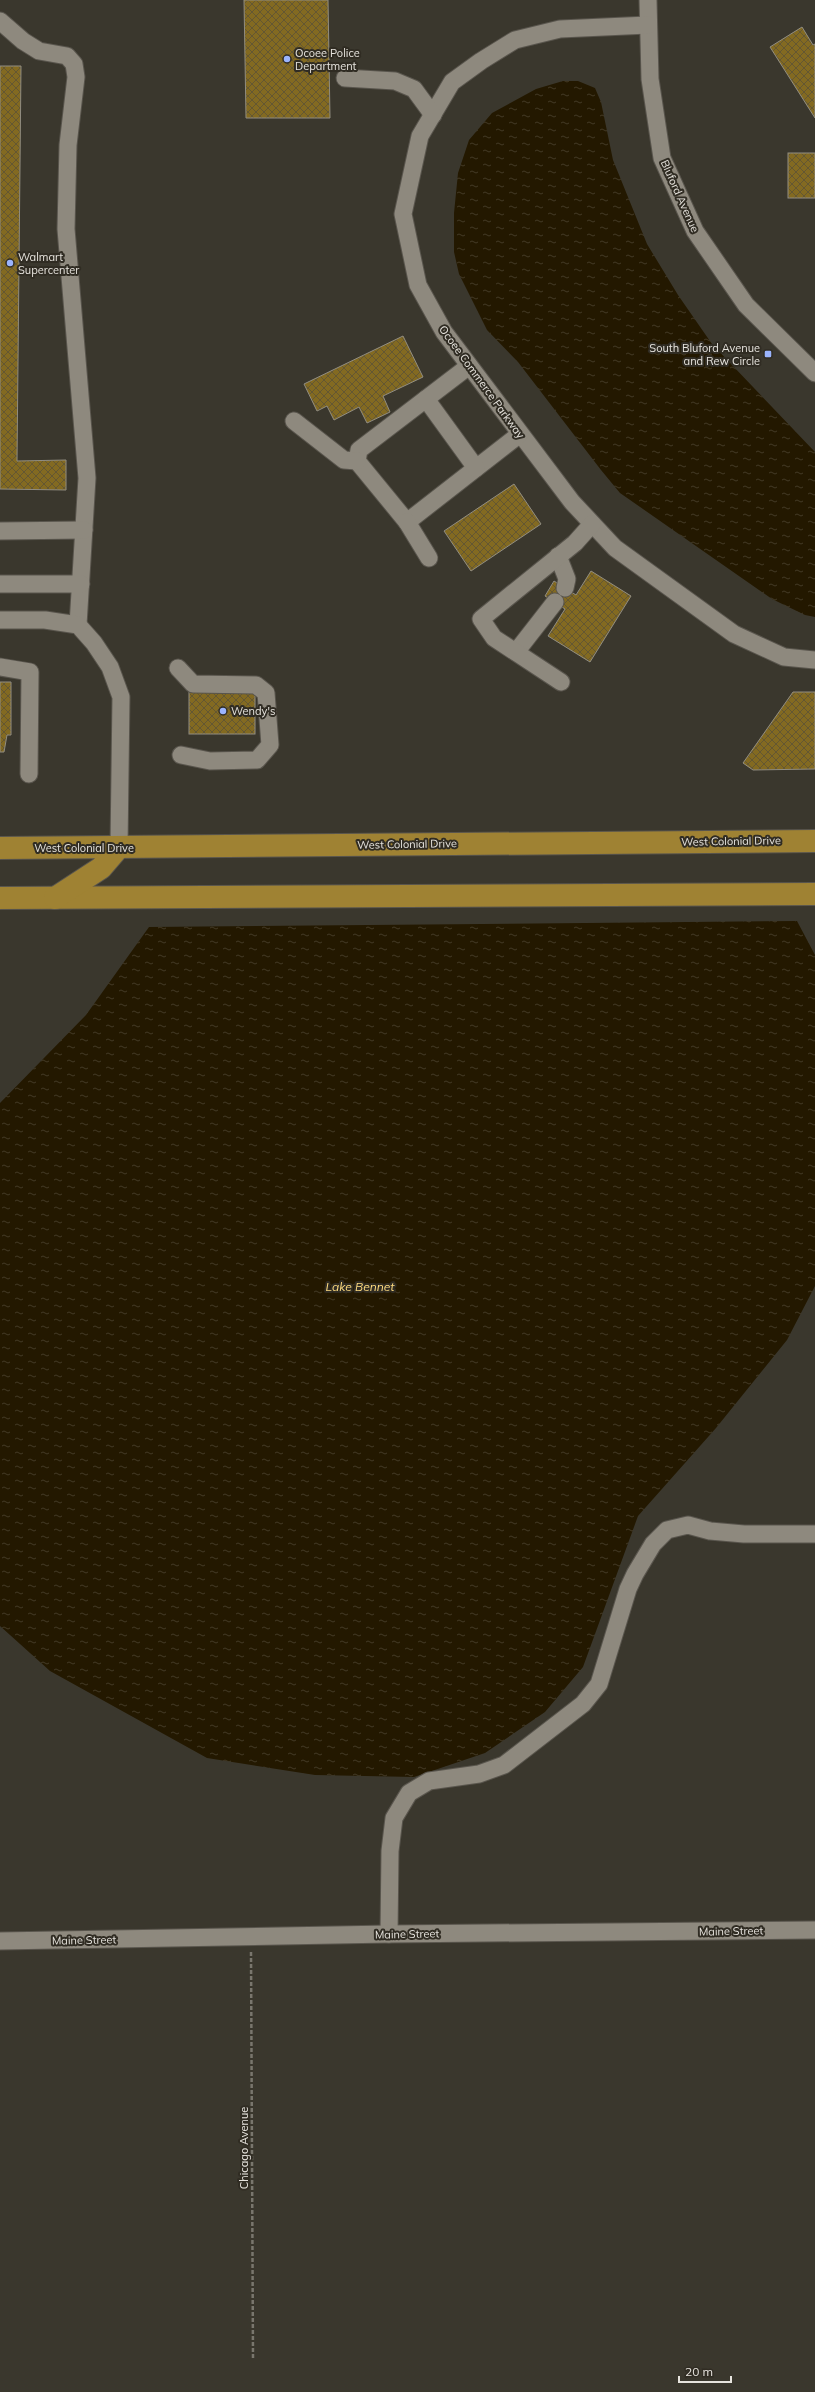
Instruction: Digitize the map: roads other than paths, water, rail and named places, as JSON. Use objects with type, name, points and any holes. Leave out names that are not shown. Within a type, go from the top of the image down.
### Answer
[{"type":"highway","name":"West Colonial Drive","points":[[0,848],[815,840]]},
{"type":"highway","points":[[55,898],[101,868],[119,847]]},
{"type":"highway","points":[[0,898],[299,895],[815,894]]},
{"type":"street","name":"Bluford Avenue","points":[[648,0],[650,79],[662,158],[695,231],[746,305],[815,373]]},
{"type":"street","points":[[0,21],[23,41],[39,51],[67,56],[74,64],[76,77],[68,145],[66,229],[87,478],[78,625]]},
{"type":"street","name":"Ocoee Commerce Parkway","points":[[648,25],[560,29],[515,40],[480,61],[452,82],[420,136],[402,214],[418,285],[444,332],[469,366],[572,502],[615,548],[734,634],[784,657],[815,660]]},
{"type":"street","points":[[345,78],[395,81],[414,89],[433,115]]},
{"type":"street","points":[[357,461],[359,450],[469,366]]},
{"type":"street","points":[[426,399],[476,468]]},
{"type":"street","points":[[294,421],[344,460],[357,461],[407,522],[429,558]]},
{"type":"street","points":[[407,522],[520,434]]},
{"type":"street","points":[[561,682],[494,638],[480,618],[575,542],[592,524]]},
{"type":"street","points":[[0,531],[84,530]]},
{"type":"street","points":[[558,556],[567,579],[565,588]]},
{"type":"street","points":[[0,584],[81,584]]},
{"type":"street","points":[[516,652],[555,602]]},
{"type":"street","points":[[0,620],[45,620],[78,625],[94,642],[110,667],[121,696],[119,847]]},
{"type":"street","points":[[0,667],[30,672],[29,774]]},
{"type":"street","points":[[178,668],[193,684],[256,684],[266,693],[270,745],[257,760],[210,761],[181,755]]},
{"type":"street","points":[[389,1934],[390,1850],[394,1818],[409,1792],[428,1780],[480,1774],[504,1765],[583,1704],[599,1684],[628,1589],[635,1574],[653,1544],[667,1530],[688,1525],[710,1531],[744,1534],[815,1534]]},
{"type":"street","name":"Maine Street","points":[[0,1941],[251,1938],[389,1934],[815,1930]]},
{"type":"water","points":[[563,81],[578,81],[595,88],[601,102],[613,160],[647,244],[678,295],[712,344],[815,452],[815,617],[805,615],[772,599],[620,493],[518,362],[487,330],[459,274],[454,252],[454,213],[458,173],[469,140],[492,113],[536,89]]},
{"type":"water","name":"Lake Bennet","points":[[797,921],[815,955],[815,1286],[787,1340],[716,1428],[638,1516],[583,1667],[545,1712],[485,1753],[414,1777],[315,1775],[207,1758],[50,1671],[0,1626],[0,1103],[86,1015],[149,927]]},
{"type":"place","name":"Ocoee Police Department","points":[[287,59]]},
{"type":"place","name":"Walmart Supercenter","points":[[10,263]]},
{"type":"place","name":"South Bluford Avenue and Rew Circle","points":[[768,354]]},
{"type":"place","name":"Wendy's","points":[[223,711]]}]
